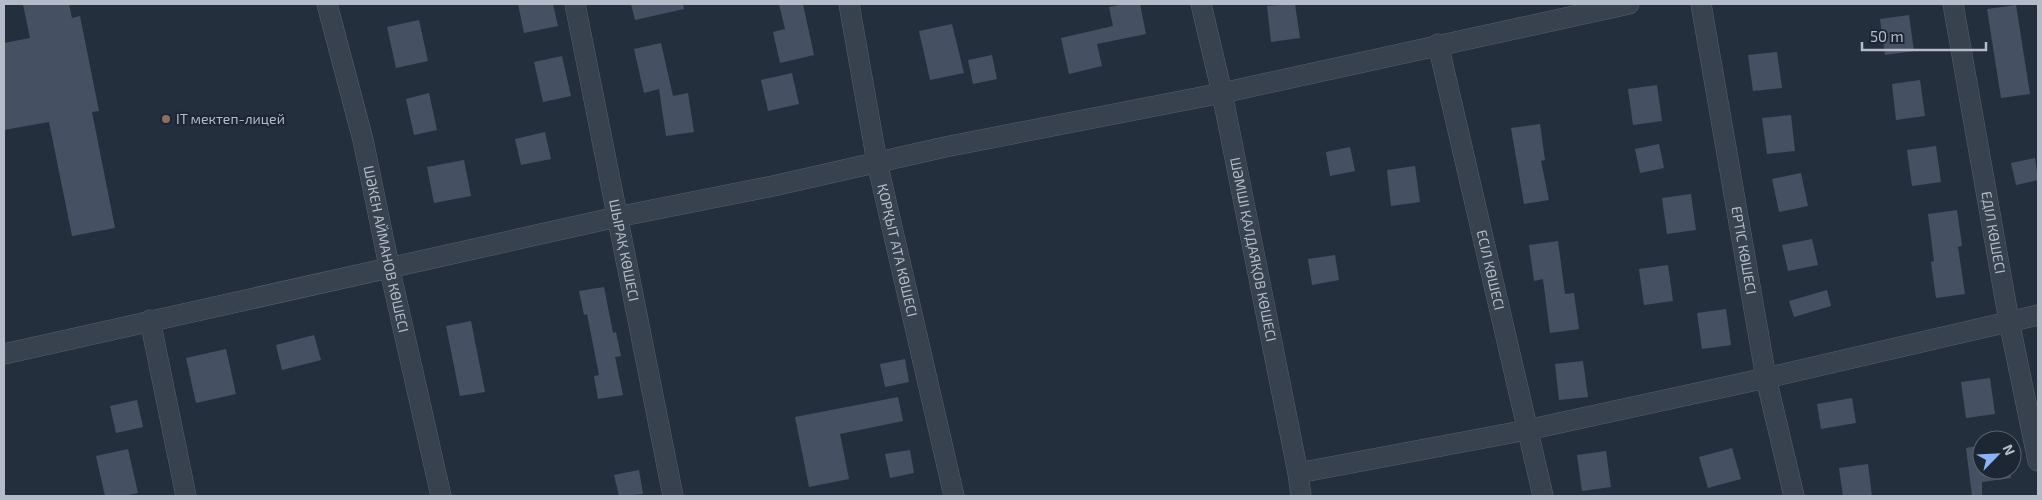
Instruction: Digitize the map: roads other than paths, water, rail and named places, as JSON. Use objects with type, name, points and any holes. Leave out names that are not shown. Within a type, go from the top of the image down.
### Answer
[{"type":"street","name":"ШӘКЕН АЙМАНОВ КӨШЕСІ","points":[[327,4],[363,140],[389,266],[441,496]]},
{"type":"street","name":"ШЫРАҚ КӨШЕСІ","points":[[576,4],[673,496]]},
{"type":"street","name":"ҚОРҚЫТ АТА КӨШЕСІ","points":[[849,4],[877,162],[954,496]]},
{"type":"street","name":"ШӘМШІ ҚАЛДАЯҚОВ КӨШЕСІ","points":[[1201,4],[1222,93],[1301,496]]},
{"type":"street","points":[[4,354],[389,266],[773,186],[945,147],[1222,93],[1438,44],[1630,4]]},
{"type":"street","name":"ЕРТІС КӨШЕСІ","points":[[1701,4],[1766,378],[1794,496]]},
{"type":"street","name":"ЕДІЛ КӨШЕСІ","points":[[1953,4],[2009,321],[2038,461]]},
{"type":"street","name":"ЕСІЛ КӨШЕСІ","points":[[1438,44],[1543,496]]},
{"type":"street","points":[[1298,473],[1527,430],[1766,378],[2038,315]]},
{"type":"street","points":[[150,320],[186,496]]},
{"type":"place","name":"IT мектеп-лицей","points":[[166,119]]}]
